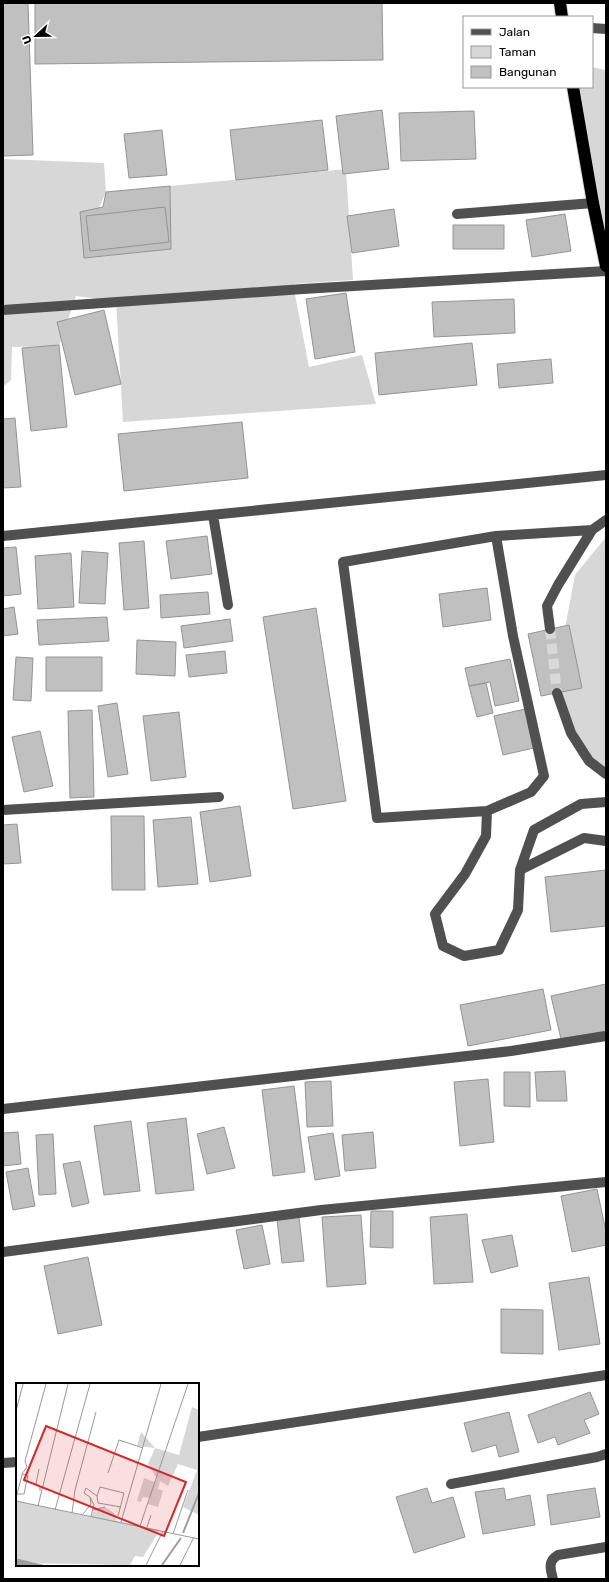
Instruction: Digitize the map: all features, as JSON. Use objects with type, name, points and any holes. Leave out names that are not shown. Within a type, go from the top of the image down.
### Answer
[{"type":"highway","points":[[560,3],[562,16]]},
{"type":"highway","points":[[573,88],[593,203],[606,266]]},
{"type":"street","points":[[593,28],[606,29]]},
{"type":"street","points":[[457,214],[593,203]]},
{"type":"street","points":[[3,310],[303,289],[606,271]]},
{"type":"street","points":[[3,536],[606,475]]},
{"type":"street","points":[[213,515],[228,605]]},
{"type":"street","points":[[550,630],[547,606],[592,530],[606,520]]},
{"type":"street","points":[[496,536],[513,636],[544,776],[531,792],[487,811],[377,818],[344,562],[496,536],[592,530]]},
{"type":"street","points":[[557,693],[571,733],[589,761],[606,774]]},
{"type":"street","points":[[3,810],[219,797]]},
{"type":"street","points":[[487,811],[486,836],[465,874],[435,914],[443,946],[464,956],[499,950],[518,910],[520,870],[534,830],[581,804],[606,802]]},
{"type":"street","points":[[520,870],[584,838],[606,841]]},
{"type":"street","points":[[3,1109],[511,1051],[606,1036]]},
{"type":"street","points":[[3,1252],[321,1210],[606,1182]]},
{"type":"street","points":[[199,1437],[606,1375]]},
{"type":"street","points":[[451,1484],[597,1458],[606,1454]]},
{"type":"street","points":[[3,1463],[16,1462]]},
{"type":"street","points":[[552,1579],[550,1564],[552,1559],[558,1555],[606,1547]]},
{"type":"green space","points":[[593,67],[606,70],[606,286],[569,88],[593,88]]},
{"type":"green space","points":[[3,159],[104,163],[106,192],[99,208],[85,258],[171,249],[170,186],[346,169],[353,280],[293,284],[309,367],[362,355],[376,404],[123,422],[116,301],[76,296],[59,346],[12,347],[11,380],[3,387]]},
{"type":"green space","points":[[606,537],[606,773],[579,756],[553,692],[575,575]]},
{"type":"building","points":[[3,3],[28,3],[33,155],[3,156]]},
{"type":"building","points":[[35,3],[382,3],[383,60],[35,64]]},
{"type":"building","points":[[382,110],[389,169],[343,174],[336,116]]},
{"type":"building","points":[[474,111],[476,159],[401,161],[399,113]]},
{"type":"building","points":[[322,120],[328,170],[236,180],[230,130]]},
{"type":"building","points":[[162,130],[167,175],[129,178],[124,134]]},
{"type":"building","points":[[170,186],[171,249],[84,258],[80,212],[103,207],[106,192]]},
{"type":"building","points":[[165,207],[169,242],[90,251],[86,216]]},
{"type":"building","points":[[394,209],[399,246],[352,253],[347,216]]},
{"type":"building","points":[[565,214],[571,251],[532,257],[526,220]]},
{"type":"building","points":[[453,225],[504,225],[504,249],[453,249]]},
{"type":"building","points":[[346,293],[355,352],[315,359],[306,299]]},
{"type":"building","points":[[514,299],[515,333],[434,337],[432,302]]},
{"type":"building","points":[[104,310],[121,384],[75,395],[57,322]]},
{"type":"building","points":[[472,343],[477,385],[379,395],[375,353]]},
{"type":"building","points":[[59,345],[67,427],[31,431],[22,348]]},
{"type":"building","points":[[551,359],[553,383],[499,388],[497,364]]},
{"type":"building","points":[[15,418],[21,487],[3,488],[3,419]]},
{"type":"building","points":[[242,422],[248,478],[124,491],[118,434]]},
{"type":"building","points":[[207,536],[212,574],[171,579],[166,541]]},
{"type":"building","points":[[144,541],[149,608],[124,610],[119,543]]},
{"type":"building","points":[[16,547],[21,594],[3,596],[3,548]]},
{"type":"building","points":[[82,551],[108,553],[105,604],[79,603]]},
{"type":"building","points":[[71,553],[74,607],[38,609],[35,556]]},
{"type":"building","points":[[487,588],[491,620],[443,627],[439,594]]},
{"type":"building","points":[[208,592],[210,614],[161,618],[160,595]]},
{"type":"building","points":[[14,607],[18,634],[3,636],[3,609]]},
{"type":"building","points":[[316,608],[346,801],[293,809],[263,617]]},
{"type":"building","points":[[107,617],[109,641],[39,645],[37,620]]},
{"type":"building","points":[[230,619],[233,641],[184,648],[181,626]]},
{"type":"building","points":[[569,625],[582,688],[541,696],[528,634]]},
{"type":"building","points":[[137,640],[176,642],[175,676],[136,674]]},
{"type":"building","points":[[225,651],[227,673],[189,677],[186,655]]},
{"type":"building","points":[[16,657],[33,658],[31,701],[13,700]]},
{"type":"building","points":[[46,657],[102,657],[102,691],[46,691]]},
{"type":"building","points":[[510,659],[519,701],[495,706],[490,682],[469,686],[465,668]]},
{"type":"building","points":[[486,683],[493,713],[477,717],[469,686]]},
{"type":"building","points":[[117,703],[128,774],[108,777],[98,706]]},
{"type":"building","points":[[525,709],[534,748],[503,755],[494,716]]},
{"type":"building","points":[[92,710],[94,797],[70,798],[68,711]]},
{"type":"building","points":[[179,712],[186,777],[151,781],[143,716]]},
{"type":"building","points":[[40,731],[53,786],[24,792],[12,737]]},
{"type":"building","points":[[240,806],[251,876],[210,882],[200,812]]},
{"type":"building","points":[[111,816],[144,816],[145,890],[112,890]]},
{"type":"building","points":[[191,817],[198,884],[158,887],[153,820]]},
{"type":"building","points":[[17,824],[21,863],[3,864],[3,825]]},
{"type":"building","points":[[606,870],[606,926],[551,932],[545,877]]},
{"type":"building","points":[[606,984],[606,1031],[561,1039],[551,996]]},
{"type":"building","points":[[543,989],[551,1030],[468,1046],[460,1005]]},
{"type":"building","points":[[565,1071],[567,1101],[537,1101],[535,1072]]},
{"type":"building","points":[[504,1072],[530,1072],[530,1107],[504,1106]]},
{"type":"building","points":[[488,1079],[494,1142],[460,1146],[454,1082]]},
{"type":"building","points":[[331,1081],[333,1126],[307,1127],[305,1082]]},
{"type":"building","points":[[294,1086],[305,1172],[273,1176],[262,1090]]},
{"type":"building","points":[[186,1118],[194,1190],[156,1194],[147,1123]]},
{"type":"building","points":[[131,1121],[140,1191],[104,1195],[94,1126]]},
{"type":"building","points":[[224,1127],[235,1168],[207,1174],[197,1134]]},
{"type":"building","points":[[18,1132],[21,1164],[3,1166],[3,1133]]},
{"type":"building","points":[[373,1132],[376,1168],[345,1171],[342,1135]]},
{"type":"building","points":[[333,1133],[340,1176],[315,1180],[308,1137]]},
{"type":"building","points":[[53,1134],[56,1194],[39,1195],[36,1135]]},
{"type":"building","points":[[80,1161],[89,1203],[72,1207],[63,1164]]},
{"type":"building","points":[[28,1168],[35,1206],[13,1210],[6,1172]]},
{"type":"building","points":[[597,1189],[606,1232],[606,1245],[572,1252],[561,1196]]},
{"type":"building","points":[[371,1211],[393,1211],[393,1248],[370,1247]]},
{"type":"building","points":[[467,1214],[473,1282],[434,1284],[430,1217]]},
{"type":"building","points":[[361,1215],[366,1284],[327,1287],[322,1217]]},
{"type":"building","points":[[299,1217],[304,1261],[282,1263],[277,1220]]},
{"type":"building","points":[[262,1225],[270,1264],[244,1269],[236,1230]]},
{"type":"building","points":[[512,1235],[518,1266],[491,1273],[482,1240]]},
{"type":"building","points":[[88,1257],[102,1325],[58,1334],[44,1266]]},
{"type":"building","points":[[589,1277],[600,1344],[559,1350],[549,1283]]},
{"type":"building","points":[[501,1309],[543,1310],[543,1354],[501,1353]]},
{"type":"building","points":[[590,1392],[599,1414],[584,1420],[590,1433],[558,1445],[555,1437],[538,1443],[528,1415]]},
{"type":"building","points":[[509,1412],[519,1452],[499,1457],[496,1445],[472,1452],[464,1423]]},
{"type":"building","points":[[427,1488],[432,1503],[453,1497],[465,1537],[414,1553],[396,1497]]},
{"type":"building","points":[[504,1488],[506,1500],[530,1495],[535,1525],[483,1534],[475,1492]]},
{"type":"building","points":[[595,1488],[600,1517],[551,1525],[547,1495]]},
{"type":"tunnel","points":[[550,629],[557,693]]}]
